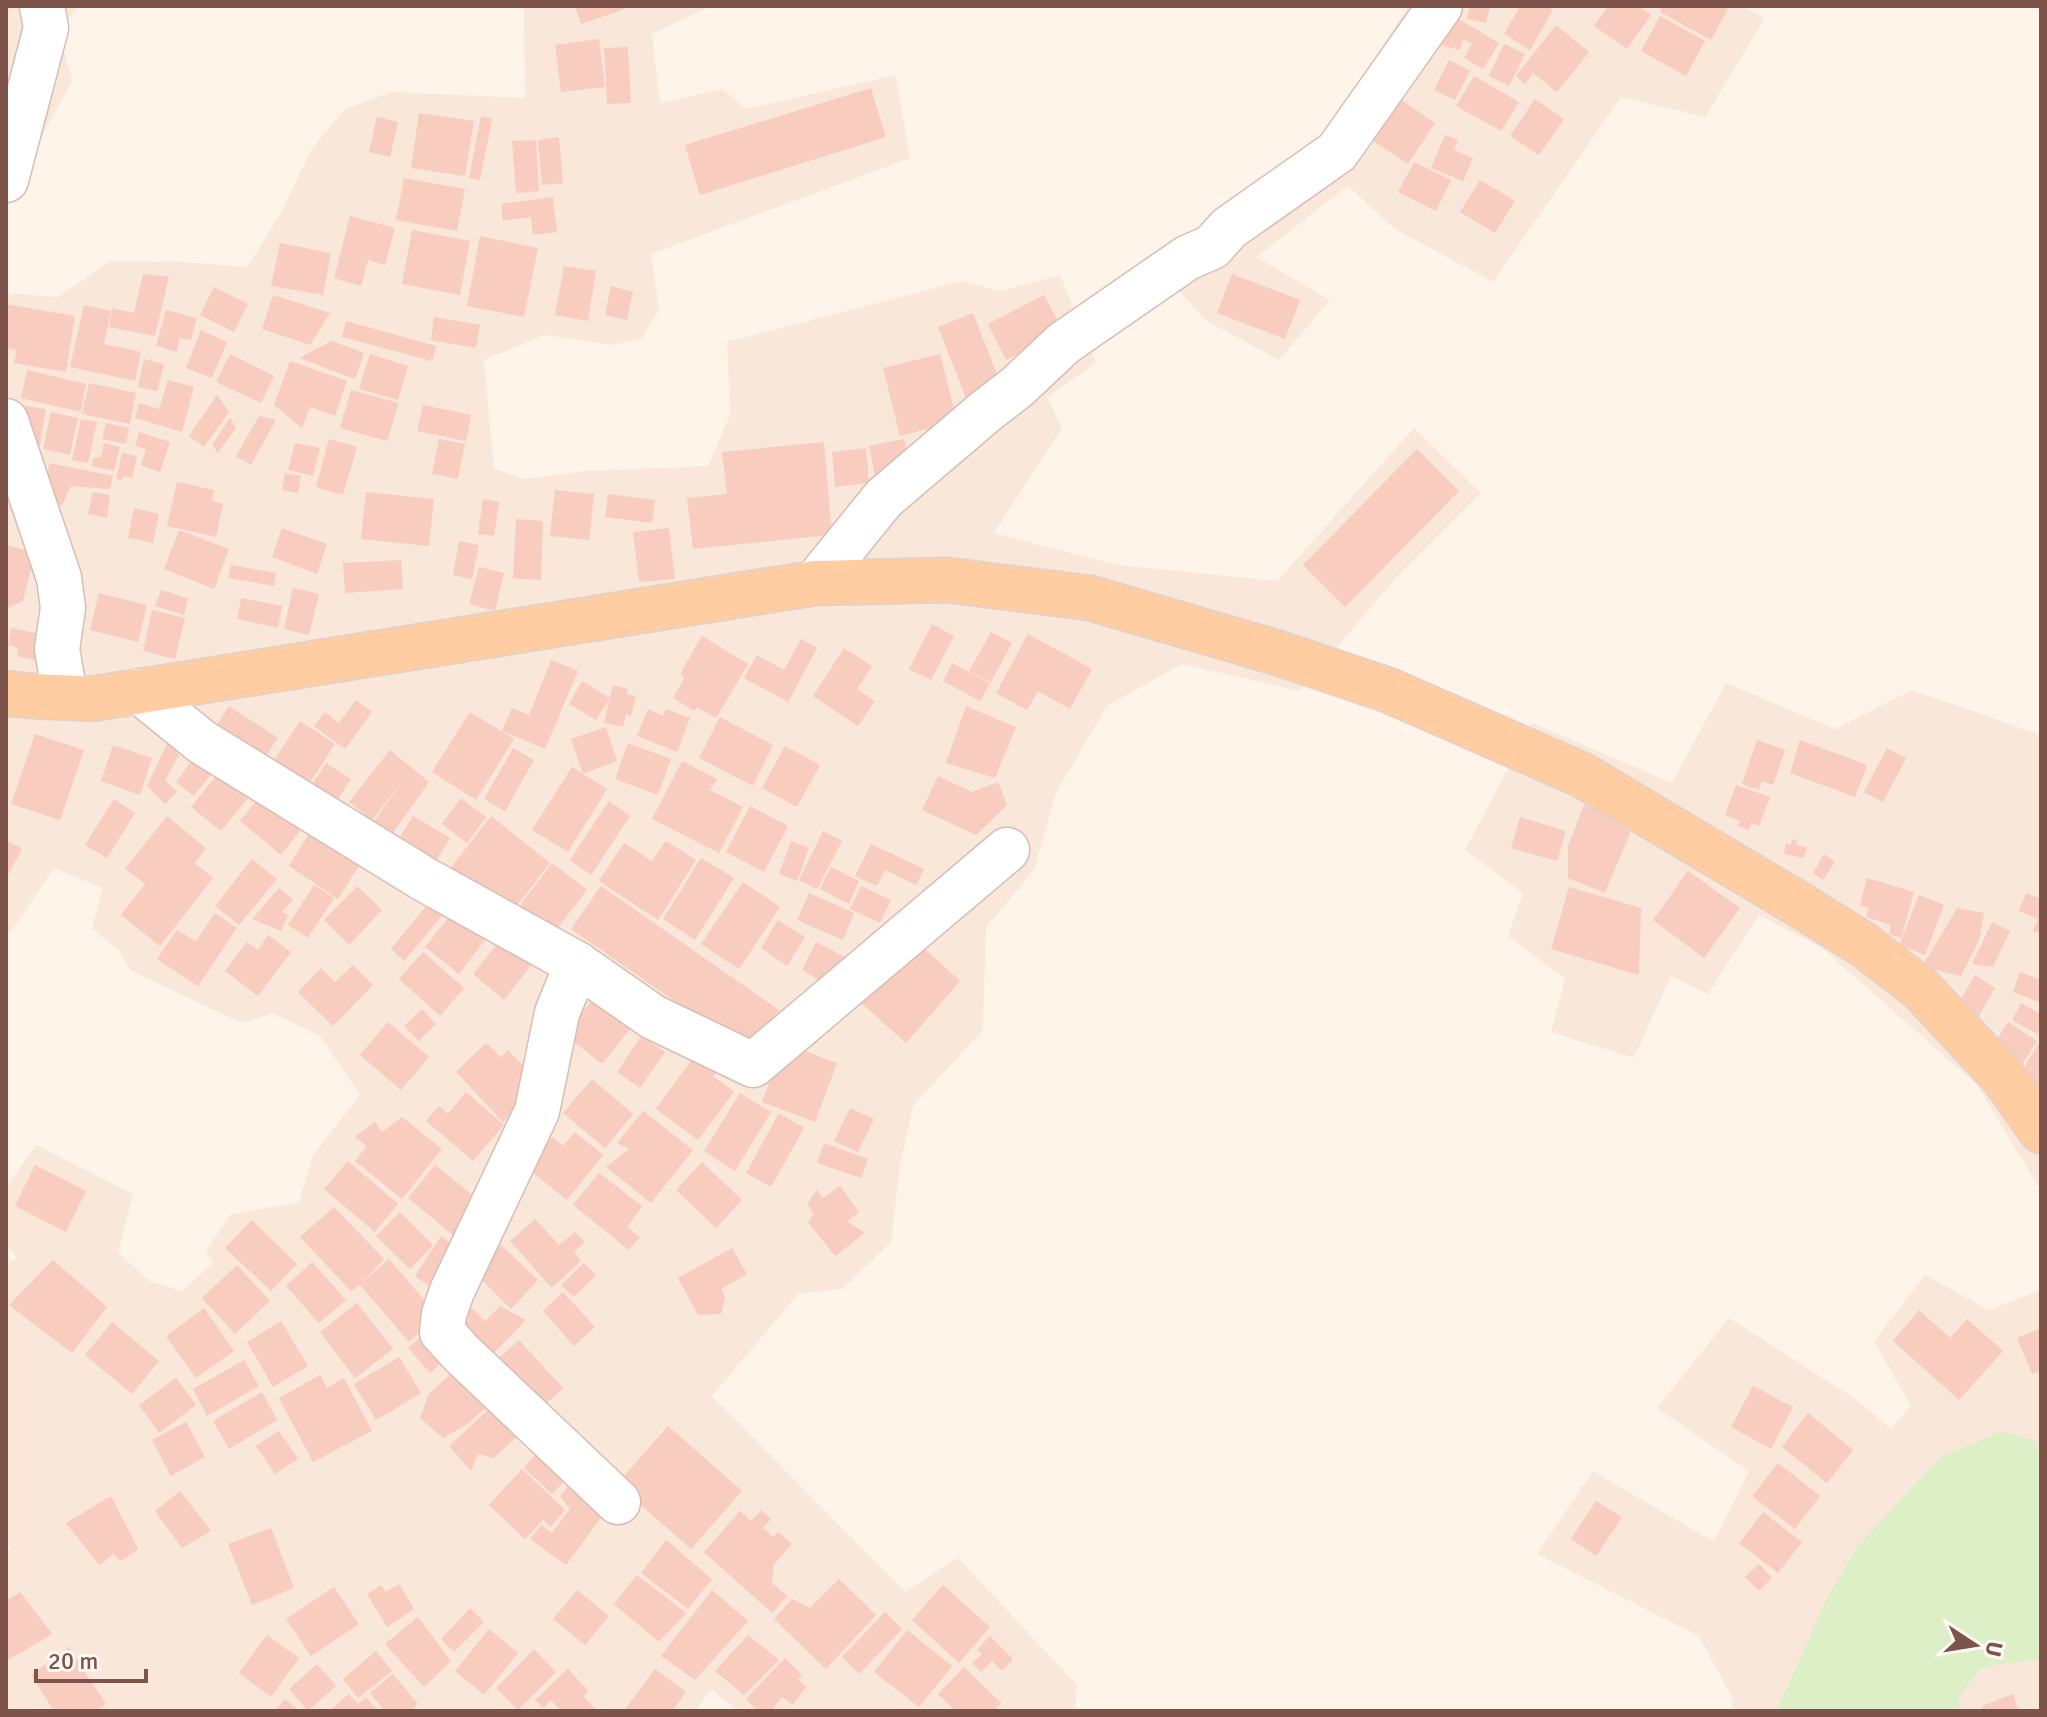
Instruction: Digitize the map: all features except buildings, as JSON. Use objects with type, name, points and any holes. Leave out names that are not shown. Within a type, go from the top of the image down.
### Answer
[{"type":"main road","points":[[6,693],[91,699],[815,583],[947,580],[1090,598],[1275,652],[1388,690],[1582,775],[1864,945],[1921,989],[2003,1077],[2041,1131]]},
{"type":"street","points":[[6,180],[46,28],[42,6]]},
{"type":"street","points":[[815,583],[884,498],[1016,388],[1064,343],[1187,258],[1212,247],[1229,228],[1337,152],[1440,6]]},
{"type":"street","points":[[6,421],[59,578],[63,608],[57,649],[65,696]]},
{"type":"street","points":[[139,691],[202,742],[424,879],[577,964],[653,1017],[753,1065],[1007,850]]},
{"type":"street","points":[[577,964],[557,1013],[537,1111],[452,1291],[442,1332],[618,1502]]},
{"type":"shaded area","points":[[6,6],[79,6],[58,32],[73,81],[23,168],[6,161]]},
{"type":"shaded area","points":[[524,6],[711,6],[652,34],[660,103],[723,89],[746,109],[896,75],[910,158],[651,254],[659,309],[642,338],[613,345],[544,335],[484,360],[494,469],[524,479],[586,471],[708,466],[730,415],[727,342],[962,281],[1000,291],[1060,275],[1096,363],[1047,397],[1062,428],[994,533],[1118,565],[1277,581],[1414,428],[1481,493],[1393,581],[1300,691],[1182,664],[1107,706],[1056,793],[1034,870],[986,927],[983,1030],[913,1106],[900,1166],[891,1242],[842,1289],[798,1294],[712,1396],[905,1592],[958,1558],[1077,1685],[1075,1711],[738,1711],[711,1689],[695,1711],[6,1711],[6,1553],[11,1548],[6,1540],[6,1263],[17,1259],[6,1242],[6,1187],[36,1145],[133,1194],[118,1252],[149,1281],[182,1291],[213,1263],[206,1251],[230,1215],[299,1202],[313,1155],[360,1095],[320,1036],[273,1013],[241,1023],[130,970],[120,952],[92,928],[103,888],[54,868],[10,933],[6,932],[6,293],[58,297],[111,261],[247,267],[281,213],[311,150],[344,110],[390,92],[525,98]]},
{"type":"shaded area","points":[[1408,6],[1742,6],[1765,18],[1705,117],[1621,97],[1493,282],[1395,229],[1348,186],[1256,257],[1330,300],[1279,360],[1207,321],[1154,264],[1331,129]]},
{"type":"shaded area","points":[[1726,683],[1835,729],[1912,690],[2041,735],[2041,1191],[1977,1085],[1822,948],[1759,915],[1708,994],[1671,976],[1634,1058],[1551,1032],[1565,979],[1508,936],[1523,893],[1465,850],[1532,723],[1672,783]]},
{"type":"shaded area","points":[[1925,1275],[1989,1310],[2041,1290],[2041,1453],[2033,1440],[1938,1459],[1857,1547],[1829,1594],[1776,1711],[1731,1711],[1733,1699],[1699,1636],[1537,1554],[1593,1471],[1714,1542],[1749,1471],[1657,1408],[1729,1318],[1854,1398],[1891,1429],[1911,1406],[1874,1341]]},
{"type":"shaded area","points":[[2041,1659],[2041,1711],[1959,1711],[1958,1696],[1979,1672],[1995,1665]]},
{"type":"green space","points":[[2001,1431],[2033,1440],[2041,1453],[2041,1659],[1995,1665],[1979,1671],[1959,1696],[1959,1711],[1776,1711],[1829,1594],[1857,1547],[1938,1459]]}]
